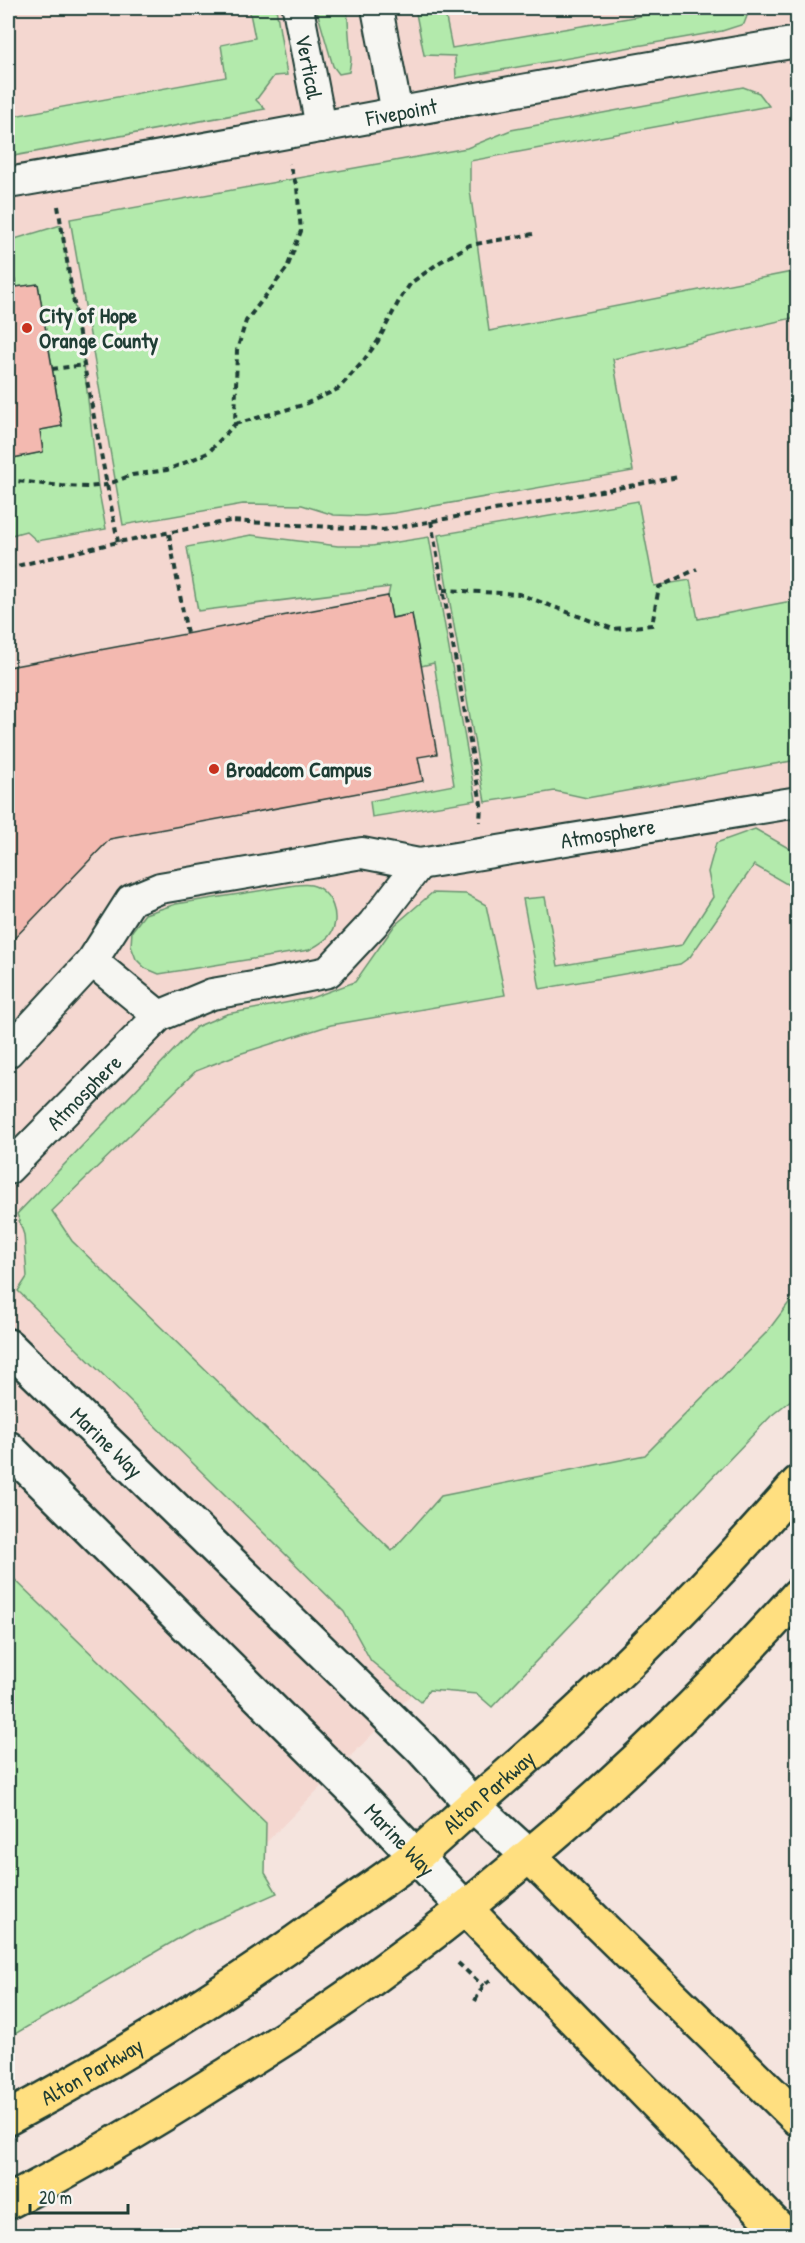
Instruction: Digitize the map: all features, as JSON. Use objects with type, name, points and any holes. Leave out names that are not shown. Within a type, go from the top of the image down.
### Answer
[{"type":"main road","name":"Marine Way","points":[[8,1346],[422,1749],[473,1805],[529,1856],[798,2119]]},
{"type":"main road","name":"Marine Way","points":[[8,1448],[339,1776],[465,1908],[786,2235]]},
{"type":"main road","name":"Alton Parkway","points":[[8,2118],[128,2051],[216,1996],[416,1856],[562,1728],[651,1642],[743,1546],[798,1483]]},
{"type":"main road","points":[[8,2202],[130,2136],[280,2042],[374,1978],[529,1856],[637,1760],[754,1644],[798,1595]]},
{"type":"street","name":"Vertical","points":[[298,8],[321,127]]},
{"type":"street","points":[[377,8],[397,113]]},
{"type":"street","name":"Fivepoint","points":[[8,183],[279,135],[561,81],[798,42]]},
{"type":"street","name":"Atmosphere","points":[[8,1052],[92,961],[131,900],[160,888],[362,853],[419,864],[798,802]]},
{"type":"street","points":[[766,806],[798,824]]},
{"type":"street","name":"Atmosphere","points":[[8,1169],[159,1016],[212,994],[328,972],[373,924],[419,864]]},
{"type":"street","points":[[92,961],[159,1016]]},
{"type":"path","points":[[236,424],[237,350],[246,321],[287,268],[301,231],[297,188],[279,135]]},
{"type":"path","points":[[53,176],[84,365],[118,542]]},
{"type":"path","points":[[8,480],[62,486],[106,485],[132,475],[167,470],[208,453],[236,424],[303,405],[338,389],[378,341],[411,283],[440,262],[470,244],[533,234]]},
{"type":"path","points":[[52,369],[84,365]]},
{"type":"path","points":[[8,568],[118,542],[231,521],[383,530],[678,477]]},
{"type":"path","points":[[431,521],[481,804],[480,828]]},
{"type":"path","points":[[169,534],[187,634]]},
{"type":"path","points":[[443,591],[519,594],[613,629],[652,625],[659,587],[697,569]]},
{"type":"path","points":[[458,1963],[483,1986]]},
{"type":"path","points":[[476,2001],[483,1986],[498,1974]]},
{"type":"shaded area","points":[[8,8],[797,8],[797,1292],[767,1332],[246,1863],[8,1998]]},
{"type":"green space","points":[[249,8],[276,8],[287,75],[274,76],[256,100],[265,109],[8,157],[8,117],[226,77],[221,45],[255,38]]},
{"type":"green space","points":[[316,8],[347,8],[351,60],[349,72],[339,74],[333,66]]},
{"type":"green space","points":[[415,8],[444,8],[452,48],[687,8],[750,8],[744,24],[722,31],[456,78],[455,56],[424,55]]},
{"type":"green space","points":[[743,87],[759,93],[769,106],[470,161],[470,190],[489,331],[792,272],[797,296],[797,317],[613,359],[633,471],[394,513],[364,516],[334,515],[302,505],[243,504],[123,525],[70,219],[467,148],[511,130]]},
{"type":"green space","points":[[61,225],[84,365],[98,487],[106,529],[37,541],[26,531],[8,536],[8,459],[43,452],[40,430],[62,426],[38,284],[16,287],[12,267],[8,268],[8,241]]},
{"type":"green space","points":[[638,501],[654,586],[690,580],[698,619],[797,600],[797,760],[587,798],[555,791],[485,802],[438,535]]},
{"type":"green space","points":[[251,535],[338,546],[372,546],[429,537],[476,800],[372,817],[370,801],[454,785],[434,663],[421,666],[412,614],[392,618],[388,596],[390,587],[198,611],[187,547]]},
{"type":"green space","points":[[755,829],[797,853],[797,890],[754,865],[690,957],[680,964],[540,989],[523,899],[545,897],[558,966],[682,945],[713,897],[708,872],[716,843]]},
{"type":"green space","points":[[296,885],[309,885],[324,892],[335,913],[333,929],[329,936],[309,950],[159,974],[145,968],[136,959],[131,946],[132,931],[145,914],[176,904]]},
{"type":"green space","points":[[432,893],[466,894],[486,905],[505,995],[331,1025],[239,1054],[196,1071],[52,1211],[72,1241],[392,1551],[441,1496],[645,1455],[767,1332],[797,1292],[797,1395],[771,1416],[492,1707],[477,1694],[429,1690],[421,1702],[371,1661],[344,1612],[18,1291],[27,1277],[24,1235],[17,1214],[196,1027],[227,1014],[311,998],[355,982],[395,925]]},
{"type":"green space","points":[[8,1573],[266,1823],[265,1873],[277,1893],[193,1930],[8,2038]]},
{"type":"building","name":"City of Hope Orange County","points":[[12,267],[16,287],[38,284],[62,426],[40,430],[43,452],[8,459],[8,268]]},
{"type":"building","name":"Broadcom Campus","points":[[388,596],[392,618],[412,614],[437,754],[418,757],[423,781],[110,839],[8,945],[9,667]]},
{"type":"place","name":"City of Hope Orange County","points":[[27,328]]},
{"type":"place","name":"Broadcom Campus","points":[[214,769]]}]
